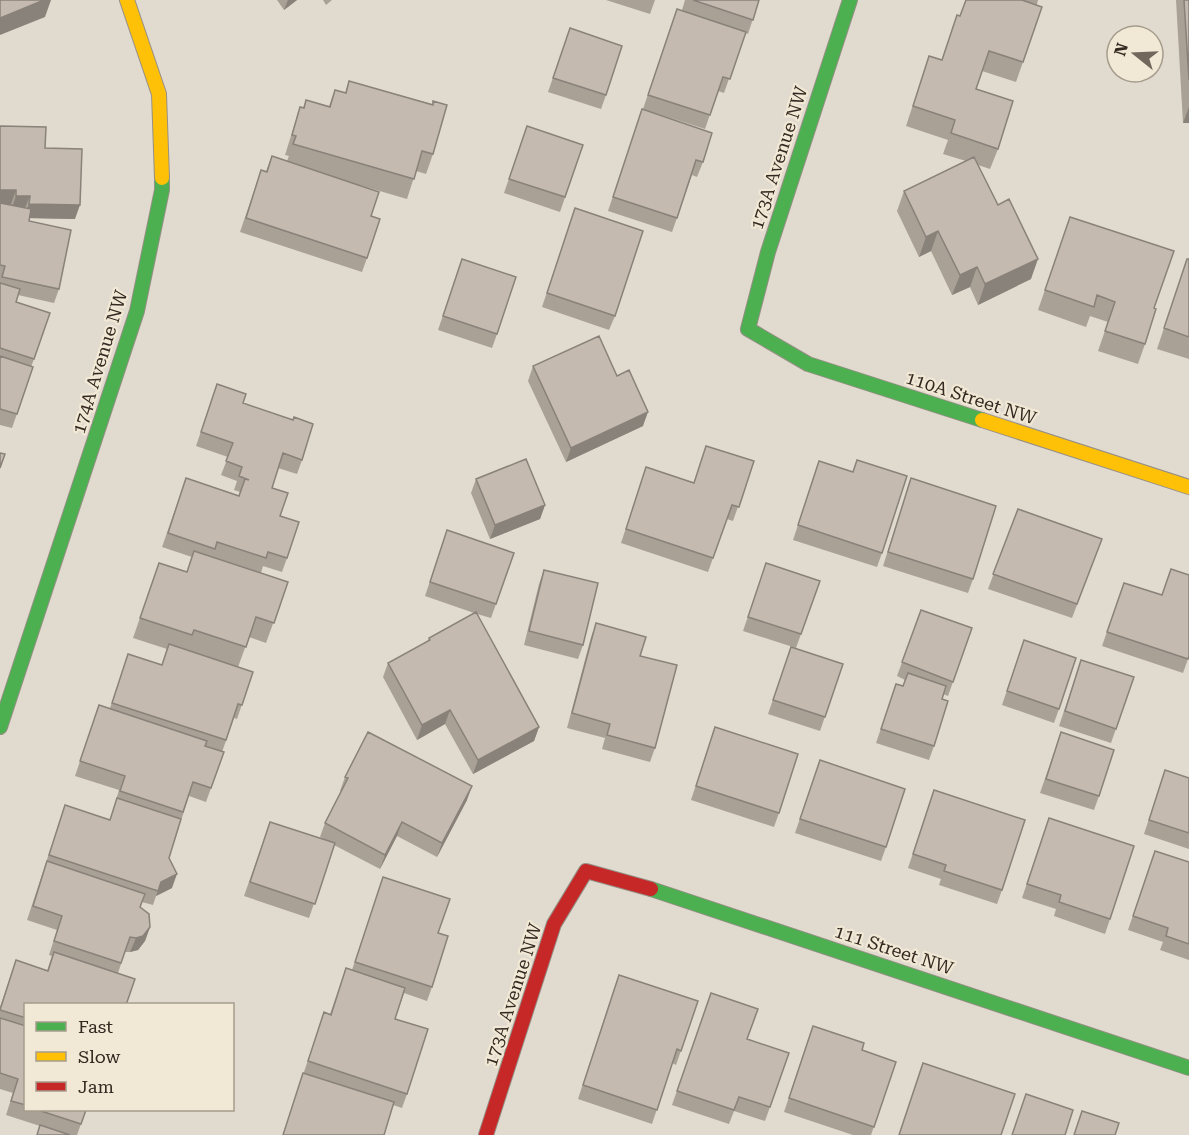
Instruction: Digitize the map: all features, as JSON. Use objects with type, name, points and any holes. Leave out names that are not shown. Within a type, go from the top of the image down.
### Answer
[{"type":"street","name":"174A Avenue NW","points":[[0,727],[137,311],[162,190],[159,94],[128,0]]},
{"type":"street","name":"173A Avenue NW","points":[[748,329],[768,252],[850,0]]},
{"type":"street","name":"110A Street NW","points":[[748,329],[808,364],[1189,487]]},
{"type":"street","name":"173A Avenue NW","points":[[486,1135],[554,924],[586,871]]},
{"type":"street","name":"111 Street NW","points":[[586,871],[662,892],[1189,1068]]},
{"type":"building","points":[[0,0],[44,0],[0,18]]},
{"type":"building","points":[[693,0],[759,0],[753,20]]},
{"type":"building","points":[[966,0],[1022,0],[1042,7],[1023,62],[989,51],[976,89],[1013,101],[998,149],[951,133],[955,120],[913,106],[929,56],[942,60],[957,15],[960,16]]},
{"type":"building","points":[[1184,0],[1189,0],[1189,80]]},
{"type":"building","points":[[677,9],[746,32],[730,79],[723,77],[710,115],[648,95]]},
{"type":"building","points":[[570,28],[622,46],[606,95],[553,78]]},
{"type":"building","points":[[349,81],[433,105],[433,101],[447,105],[433,154],[422,151],[414,179],[293,144],[296,136],[292,135],[300,107],[304,108],[306,100],[330,107],[335,90],[346,93]]},
{"type":"building","points":[[642,109],[712,133],[703,162],[696,160],[677,218],[613,197]]},
{"type":"building","points":[[0,126],[46,127],[45,148],[82,149],[80,205],[29,204],[30,196],[16,196],[16,190],[0,190]]},
{"type":"building","points":[[527,126],[583,145],[565,197],[509,179]]},
{"type":"building","points":[[272,156],[379,192],[371,216],[380,219],[367,258],[246,218],[261,170],[267,172]]},
{"type":"building","points":[[974,157],[998,205],[1009,199],[1038,259],[985,284],[977,267],[960,275],[938,231],[926,237],[904,191]]},
{"type":"building","points":[[0,203],[31,209],[29,221],[71,230],[59,289],[2,277],[5,266],[0,265]]},
{"type":"building","points":[[575,208],[643,231],[615,316],[547,293]]},
{"type":"building","points":[[1070,217],[1174,251],[1154,308],[1156,309],[1145,344],[1105,331],[1115,302],[1097,295],[1094,307],[1045,290]]},
{"type":"building","points":[[462,259],[516,277],[497,334],[443,316]]},
{"type":"building","points":[[1187,259],[1189,259],[1189,337],[1164,328]]},
{"type":"building","points":[[0,283],[20,289],[16,302],[50,313],[34,359],[0,348]]},
{"type":"building","points":[[599,336],[617,376],[629,370],[648,412],[571,448],[533,366]]},
{"type":"building","points":[[0,356],[33,367],[17,414],[0,409]]},
{"type":"building","points":[[217,384],[246,394],[243,403],[293,420],[294,417],[313,424],[302,460],[283,453],[272,488],[288,493],[280,516],[299,522],[287,558],[268,552],[266,558],[217,542],[215,549],[168,533],[186,478],[239,496],[245,479],[249,480],[239,476],[242,467],[226,461],[233,443],[201,432]]},
{"type":"building","points":[[706,446],[754,461],[739,507],[732,505],[713,558],[626,529],[646,467],[694,483]]},
{"type":"building","points":[[0,453],[5,454],[0,468]]},
{"type":"building","points":[[526,459],[545,505],[495,525],[476,479]]},
{"type":"building","points":[[857,460],[907,476],[882,553],[798,525],[819,461],[853,472]]},
{"type":"building","points":[[911,478],[996,506],[973,579],[888,552]]},
{"type":"building","points":[[1018,509],[1102,539],[1077,604],[993,574]]},
{"type":"building","points":[[447,530],[514,553],[496,604],[430,582]]},
{"type":"building","points":[[194,551],[288,582],[274,623],[256,617],[246,647],[194,630],[192,635],[140,618],[159,563],[187,572]]},
{"type":"building","points":[[766,563],[820,581],[801,634],[748,617]]},
{"type":"building","points":[[1171,569],[1189,575],[1188,659],[1107,632],[1124,583],[1162,595]]},
{"type":"building","points":[[544,570],[598,583],[583,645],[529,631]]},
{"type":"building","points":[[921,610],[972,628],[953,682],[902,662]]},
{"type":"building","points":[[476,612],[539,727],[478,760],[450,710],[422,725],[388,663]]},
{"type":"building","points":[[596,623],[646,637],[640,656],[677,665],[655,748],[607,735],[610,724],[572,713]]},
{"type":"building","points":[[1024,640],[1076,658],[1059,709],[1007,691]]},
{"type":"building","points":[[169,644],[253,672],[242,705],[238,704],[226,740],[112,703],[128,654],[162,665]]},
{"type":"building","points":[[791,647],[843,664],[825,717],[773,700]]},
{"type":"building","points":[[1081,660],[1134,677],[1116,729],[1065,711]]},
{"type":"building","points":[[908,673],[946,686],[942,699],[948,701],[934,746],[881,729],[896,684],[903,686]]},
{"type":"building","points":[[99,705],[207,741],[205,746],[224,752],[211,788],[193,782],[183,812],[120,791],[125,776],[80,761]]},
{"type":"building","points":[[715,727],[798,754],[779,813],[696,786]]},
{"type":"building","points":[[368,732],[472,786],[442,843],[402,822],[385,855],[325,823]]},
{"type":"building","points":[[1061,732],[1114,750],[1099,796],[1046,779]]},
{"type":"building","points":[[820,760],[905,789],[886,847],[800,819]]},
{"type":"building","points":[[1165,770],[1189,778],[1189,833],[1149,820]]},
{"type":"building","points":[[934,790],[1025,820],[1002,890],[944,871],[946,865],[913,854]]},
{"type":"building","points":[[117,798],[181,819],[169,858],[177,874],[161,882],[158,891],[49,855],[65,805],[110,820]]},
{"type":"building","points":[[1049,818],[1134,846],[1110,919],[1059,902],[1061,895],[1027,884]]},
{"type":"building","points":[[270,822],[335,843],[315,904],[250,882]]},
{"type":"building","points":[[1155,851],[1189,862],[1189,944],[1166,936],[1168,928],[1133,916]]},
{"type":"building","points":[[47,861],[145,894],[140,907],[149,914],[150,927],[143,936],[130,937],[121,963],[54,941],[62,916],[33,906]]},
{"type":"building","points":[[383,877],[450,899],[438,933],[448,936],[432,987],[355,962]]},
{"type":"building","points":[[54,952],[135,979],[127,1003],[24,1003],[24,1017],[0,1010],[16,960],[48,971]]},
{"type":"building","points":[[346,968],[405,988],[395,1019],[428,1029],[407,1094],[308,1061],[324,1012],[331,1015]]},
{"type":"building","points":[[619,975],[698,1001],[681,1051],[677,1049],[657,1110],[583,1085]]},
{"type":"building","points":[[711,993],[758,1009],[747,1039],[789,1053],[770,1107],[739,1097],[734,1110],[677,1091]]},
{"type":"building","points":[[0,1018],[24,1025],[24,1104],[11,1101],[18,1079],[0,1073]]},
{"type":"building","points":[[813,1026],[864,1043],[862,1050],[896,1062],[874,1127],[789,1098]]},
{"type":"building","points":[[923,1063],[1015,1094],[1001,1135],[899,1135]]},
{"type":"building","points":[[303,1073],[394,1102],[384,1135],[283,1135]]},
{"type":"building","points":[[1026,1094],[1073,1110],[1065,1135],[1012,1135]]},
{"type":"building","points":[[41,1111],[86,1111],[81,1124]]},
{"type":"building","points":[[1082,1111],[1119,1123],[1115,1135],[1074,1135]]},
{"type":"building","points":[[40,1125],[70,1135],[37,1135]]},
{"type":"traffic: fast","points":[[850,0],[768,252],[748,329],[808,364],[982,420]]},
{"type":"traffic: fast","points":[[0,727],[137,311],[162,190],[162,178]]},
{"type":"traffic: fast","points":[[651,889],[1189,1068]]},
{"type":"traffic: slow","points":[[127,0],[159,94],[162,178]]},
{"type":"traffic: slow","points":[[982,420],[1189,487]]},
{"type":"traffic: jam","points":[[486,1135],[554,924],[586,871],[651,889]]}]
